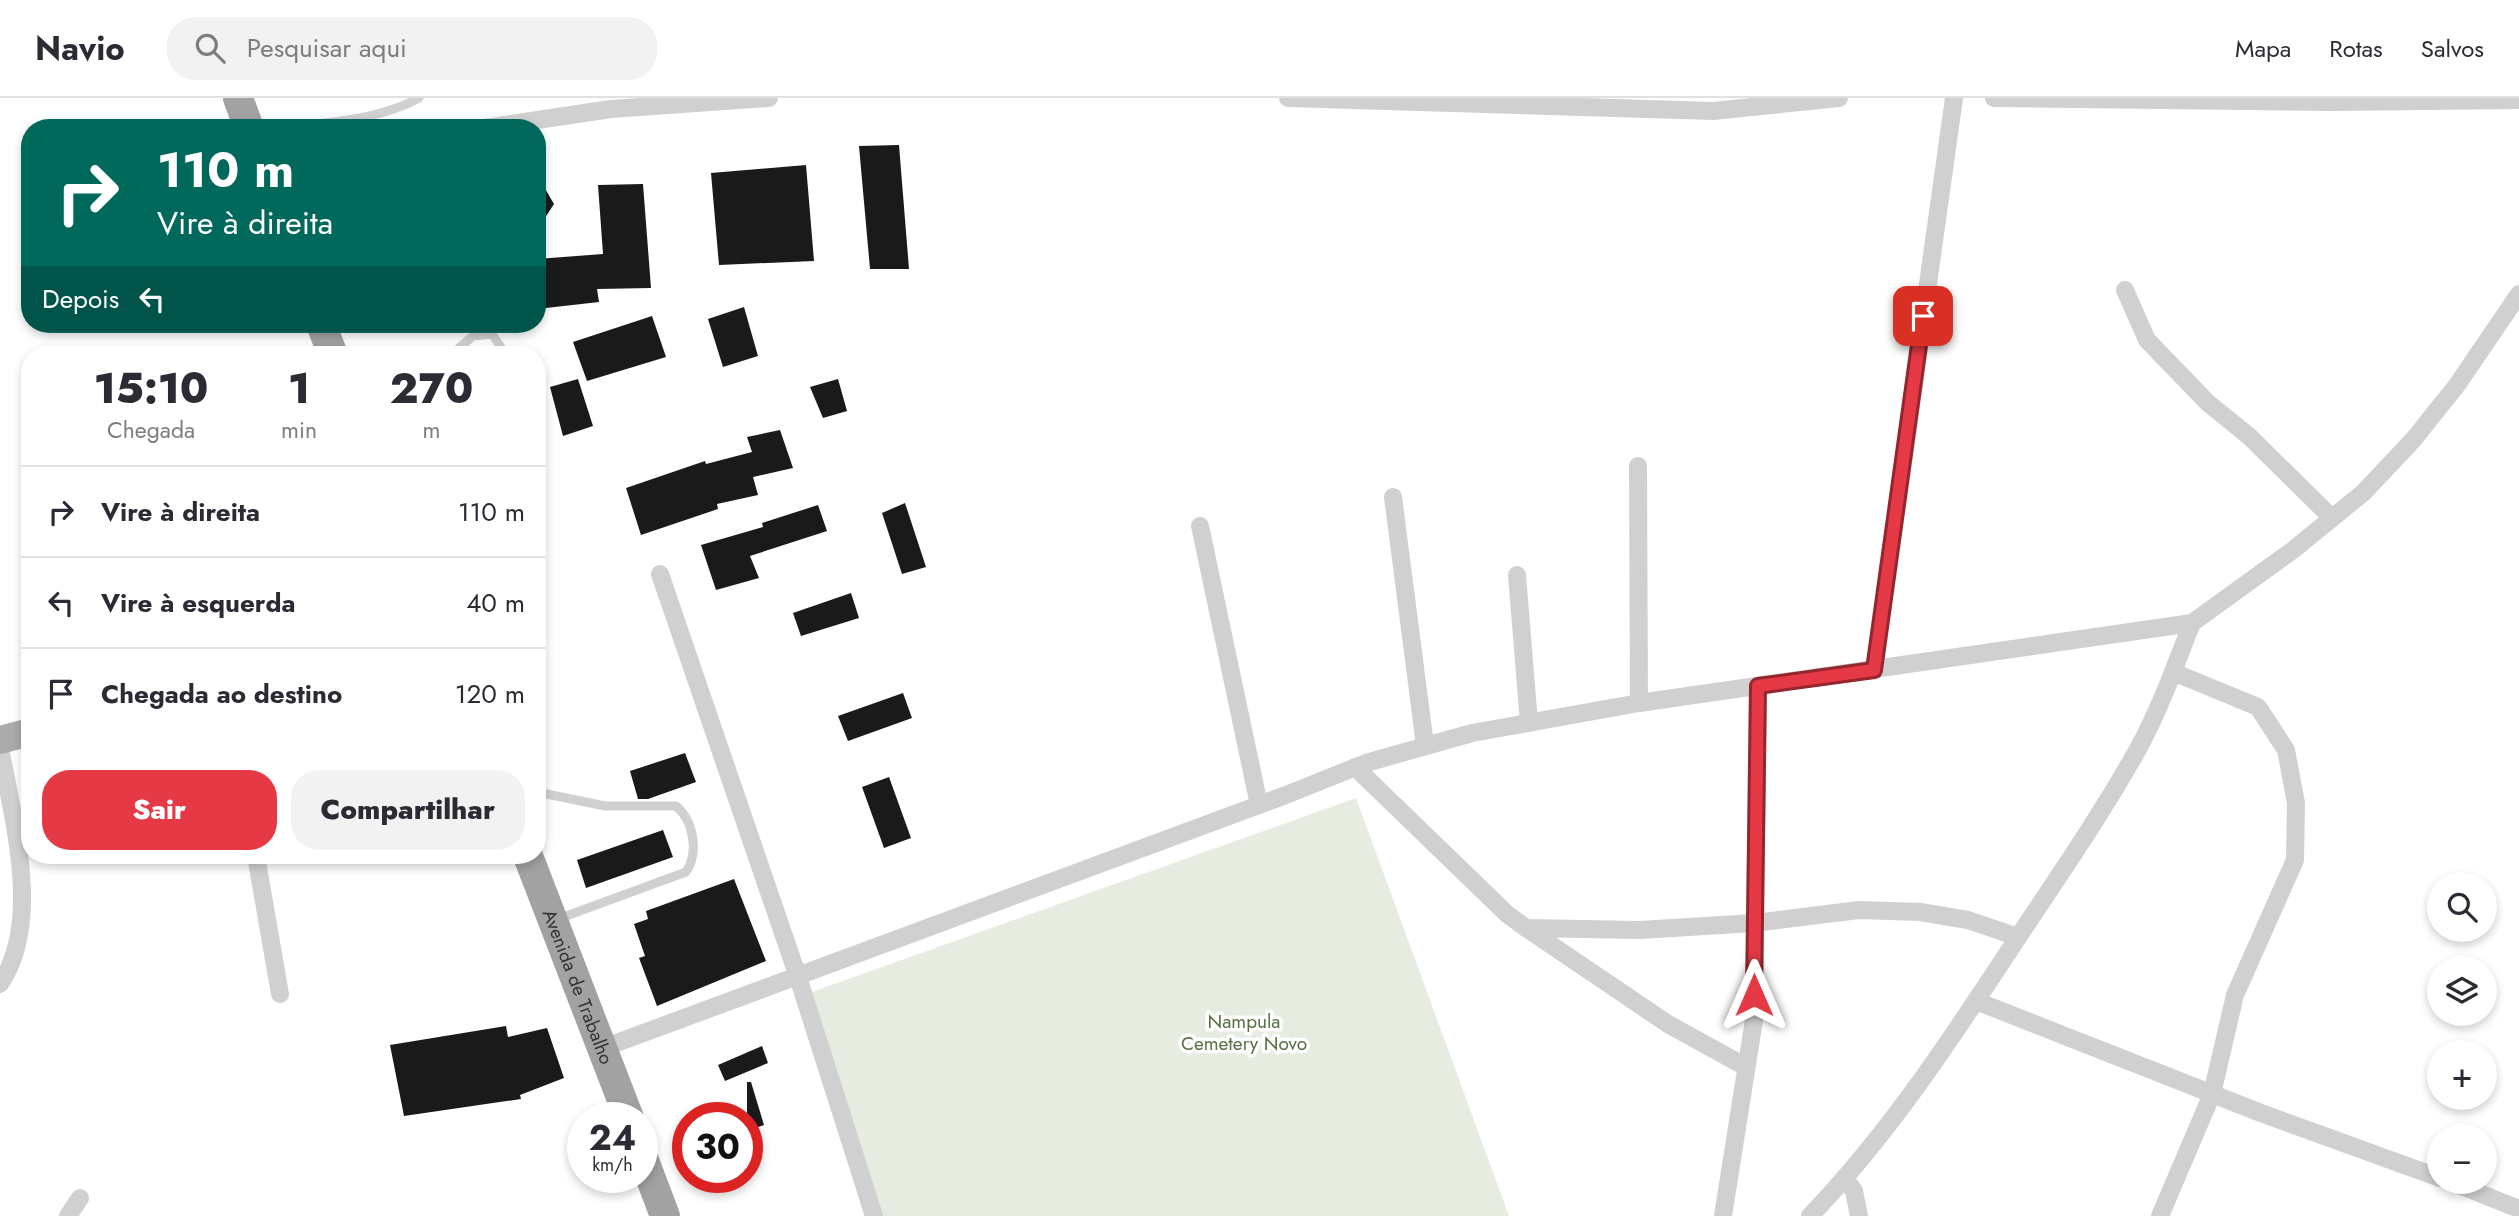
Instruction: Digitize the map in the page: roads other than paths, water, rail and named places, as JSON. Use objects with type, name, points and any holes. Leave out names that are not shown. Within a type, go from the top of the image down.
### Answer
[{"type":"highway","points":[[238,98],[246,119]]},
{"type":"highway","name":"Avenida de Trabalho","points":[[531,864],[623,1102]]},
{"type":"highway","points":[[656,1193],[665,1216]]},
{"type":"main road","points":[[0,740],[21,734]]},
{"type":"street","points":[[544,119],[611,109],[769,98]]},
{"type":"street","points":[[1289,98],[1714,105],[1839,98]]},
{"type":"street","points":[[1874,670],[1954,98]]},
{"type":"street","points":[[1994,98],[2330,102],[2519,100]]},
{"type":"street","points":[[2126,290],[2147,340],[2208,402],[2250,438],[2332,518]]},
{"type":"street","points":[[603,1048],[1355,767],[1425,745],[1639,703],[1979,656],[2071,638],[2192,623],[2362,493],[2413,440],[2457,385],[2519,294]]},
{"type":"street","points":[[1638,466],[1639,703]]},
{"type":"street","points":[[1393,497],[1425,745]]},
{"type":"street","points":[[1200,526],[1259,805]]},
{"type":"street","points":[[660,573],[797,974],[874,1216]]},
{"type":"street","points":[[1517,575],[1529,723]]},
{"type":"street","points":[[1810,1216],[1845,1179],[1976,1001],[2018,937],[2137,750],[2192,623]]},
{"type":"street","points":[[2160,1216],[2212,1094],[2235,995],[2295,860],[2296,803],[2286,750],[2258,707],[2173,672]]},
{"type":"street","points":[[1723,1216],[1754,1020],[1758,686]]},
{"type":"street","points":[[0,747],[20,864],[19,942],[10,970],[0,984]]},
{"type":"street","points":[[1355,767],[1507,914],[1668,1024],[1746,1067]]},
{"type":"street","points":[[257,864],[280,994]]},
{"type":"street","points":[[1527,929],[1640,930],[1754,923],[1859,910],[1920,912],[1968,920],[2018,937]]},
{"type":"street","points":[[1976,1001],[2212,1094],[2427,1173]]},
{"type":"street","points":[[1845,1179],[1854,1191],[1859,1216]]},
{"type":"street","points":[[2477,1194],[2512,1210]]},
{"type":"street","points":[[68,1216],[80,1198]]},
{"type":"lane","points":[[351,119],[401,108],[419,98]]},
{"type":"lane","points":[[461,346],[473,336],[492,334],[500,346]]},
{"type":"lane","points":[[546,794],[605,806],[676,806],[688,820],[694,846],[691,865],[686,872],[553,921]]},
{"type":"park label","name":"Nampula Cemetery Novo","points":[[1244,1032]]}]
